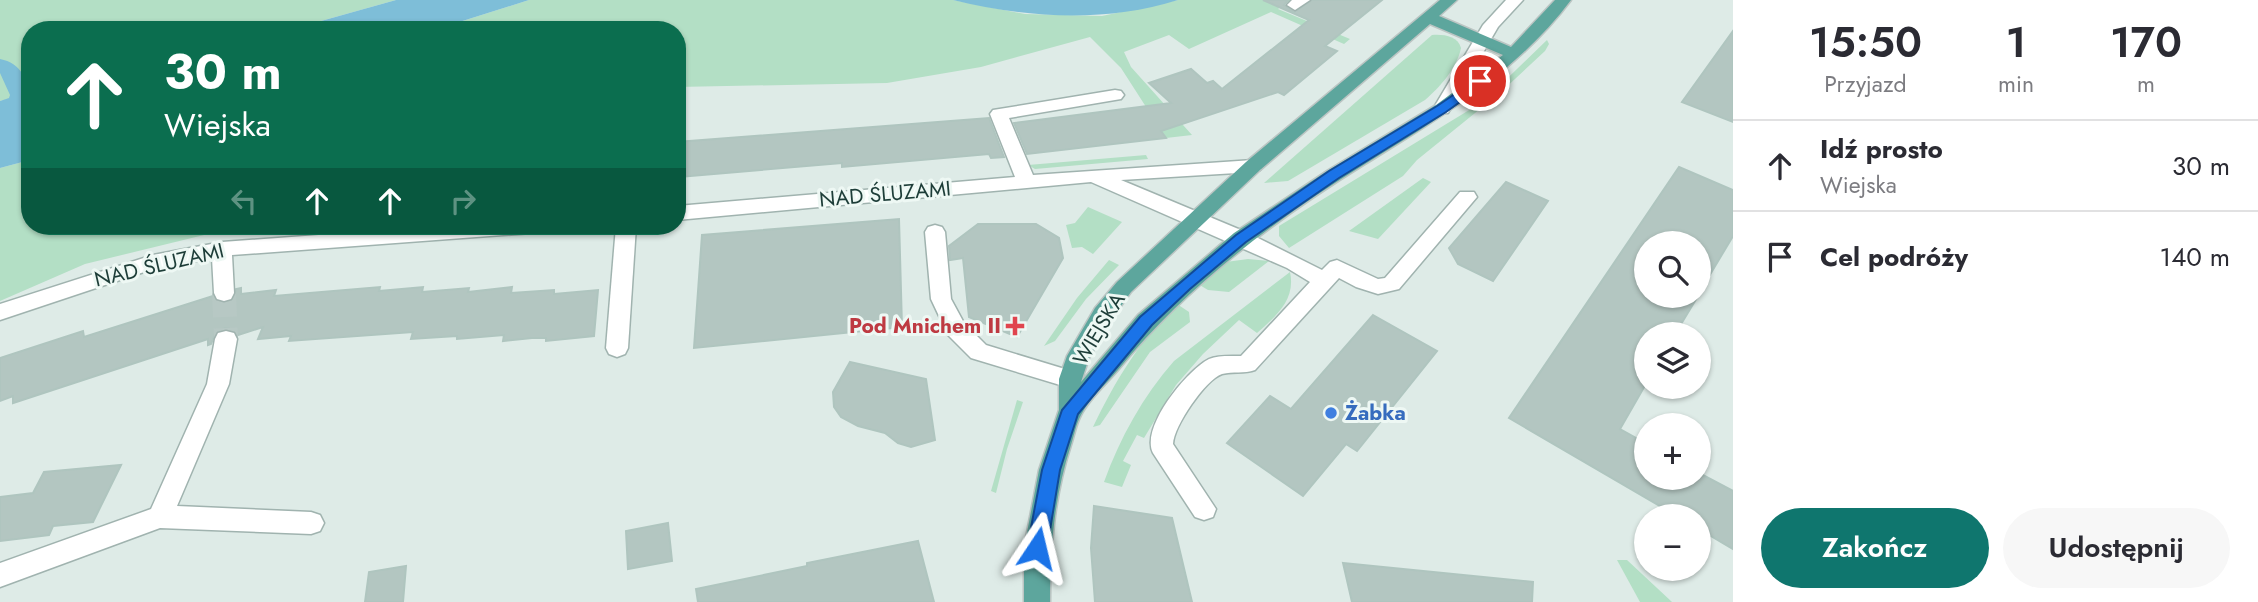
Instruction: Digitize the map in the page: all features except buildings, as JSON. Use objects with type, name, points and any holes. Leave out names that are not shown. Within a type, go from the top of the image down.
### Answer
[{"type":"main road","name":"WIEJSKA","points":[[1071,410],[1070,379],[1078,356],[1103,314],[1124,287],[1254,166],[1449,0]]},
{"type":"main road","name":"WIEJSKA","points":[[1071,410],[1146,321],[1185,285],[1241,239],[1334,174],[1442,109],[1514,54],[1563,0]]},
{"type":"main road","points":[[1429,18],[1514,54]]},
{"type":"main road","points":[[1037,602],[1037,548],[1051,470],[1071,410]]},
{"type":"street","points":[[1442,109],[1491,25],[1515,0]]},
{"type":"street","points":[[1027,182],[999,114],[1115,95]]},
{"type":"street","name":"NAD ŚLUZAMI","points":[[686,212],[1093,176],[1254,166]]},
{"type":"street","name":"NAD ŚLUZAMI","points":[[1093,176],[1294,263],[1324,281]]},
{"type":"street","points":[[1204,509],[1161,446],[1161,434],[1187,393],[1217,364],[1247,364],[1337,267],[1373,286],[1388,287],[1467,197]]},
{"type":"street","points":[[935,232],[941,299],[956,329],[979,352],[1070,379]]},
{"type":"street","name":"NAD ŚLUZAMI","points":[[0,312],[142,265],[277,236],[302,235]]},
{"type":"street","points":[[617,348],[625,235]]},
{"type":"street","points":[[222,249],[224,293]]},
{"type":"street","points":[[160,517],[218,384],[226,339]]},
{"type":"street","points":[[0,575],[160,517],[311,523]]},
{"type":"green space","points":[[0,0],[396,0],[321,21],[21,21],[21,96],[0,101]]},
{"type":"green space","points":[[529,0],[953,0],[1025,14],[1102,16],[1178,0],[1291,0],[1278,9],[1350,39],[1344,44],[1271,12],[1189,49],[1169,35],[1124,52],[1131,67],[1192,135],[1166,138],[1121,68],[1090,37],[981,67],[887,83],[686,87],[686,21],[462,21]]},
{"type":"green space","points":[[1432,35],[1453,38],[1461,48],[1447,77],[1425,100],[1288,181],[1264,183]]},
{"type":"green space","points":[[1547,40],[1549,44],[1545,51],[1501,92],[1417,160],[1403,176],[1289,248],[1279,236],[1279,226],[1484,101]]},
{"type":"green space","points":[[1146,155],[1148,159],[1035,169],[1028,165]]},
{"type":"green space","points":[[21,162],[21,235],[204,235],[85,264],[0,301],[0,168]]},
{"type":"green space","points":[[1423,178],[1431,182],[1378,239],[1349,231]]},
{"type":"green space","points":[[1088,207],[1122,222],[1093,254],[1082,247],[1072,248],[1066,225],[1075,223]]},
{"type":"green space","points":[[1248,259],[1269,261],[1229,292],[1208,290],[1198,284],[1226,262]]},
{"type":"green space","points":[[1109,260],[1119,265],[1086,299],[1055,341],[1044,346],[1077,298]]},
{"type":"green space","points":[[1290,272],[1290,291],[1277,314],[1257,333],[1239,320],[1203,354],[1176,385],[1144,438],[1137,435],[1123,461],[1131,465],[1122,487],[1104,482],[1133,418],[1174,361]]},
{"type":"green space","points":[[1177,304],[1189,312],[1190,322],[1150,352],[1100,425],[1093,427],[1129,362],[1151,332]]},
{"type":"green space","points":[[1017,400],[1023,402],[996,493],[991,491]]},
{"type":"green space","points":[[1617,560],[1627,560],[1634,567],[1634,581],[1650,581],[1672,602],[1640,602]]},
{"type":"water","points":[[396,0],[529,0],[462,21],[321,21]]},
{"type":"water","points":[[953,0],[1178,0],[1122,12],[1066,15],[1009,11]]},
{"type":"water","points":[[0,59],[13,64],[21,73],[21,162],[0,168],[0,101],[10,95],[0,73]]},
{"type":"tunnel","points":[[224,293],[226,339]]},
{"type":"place","name":"Pod Mnichem II","points":[[1015,326]]},
{"type":"place","name":"Żabka","points":[[1331,413]]},
{"type":"route","points":[[1037,548],[1051,470],[1071,410],[1146,321],[1241,239],[1334,174],[1442,109],[1480,81]]}]
